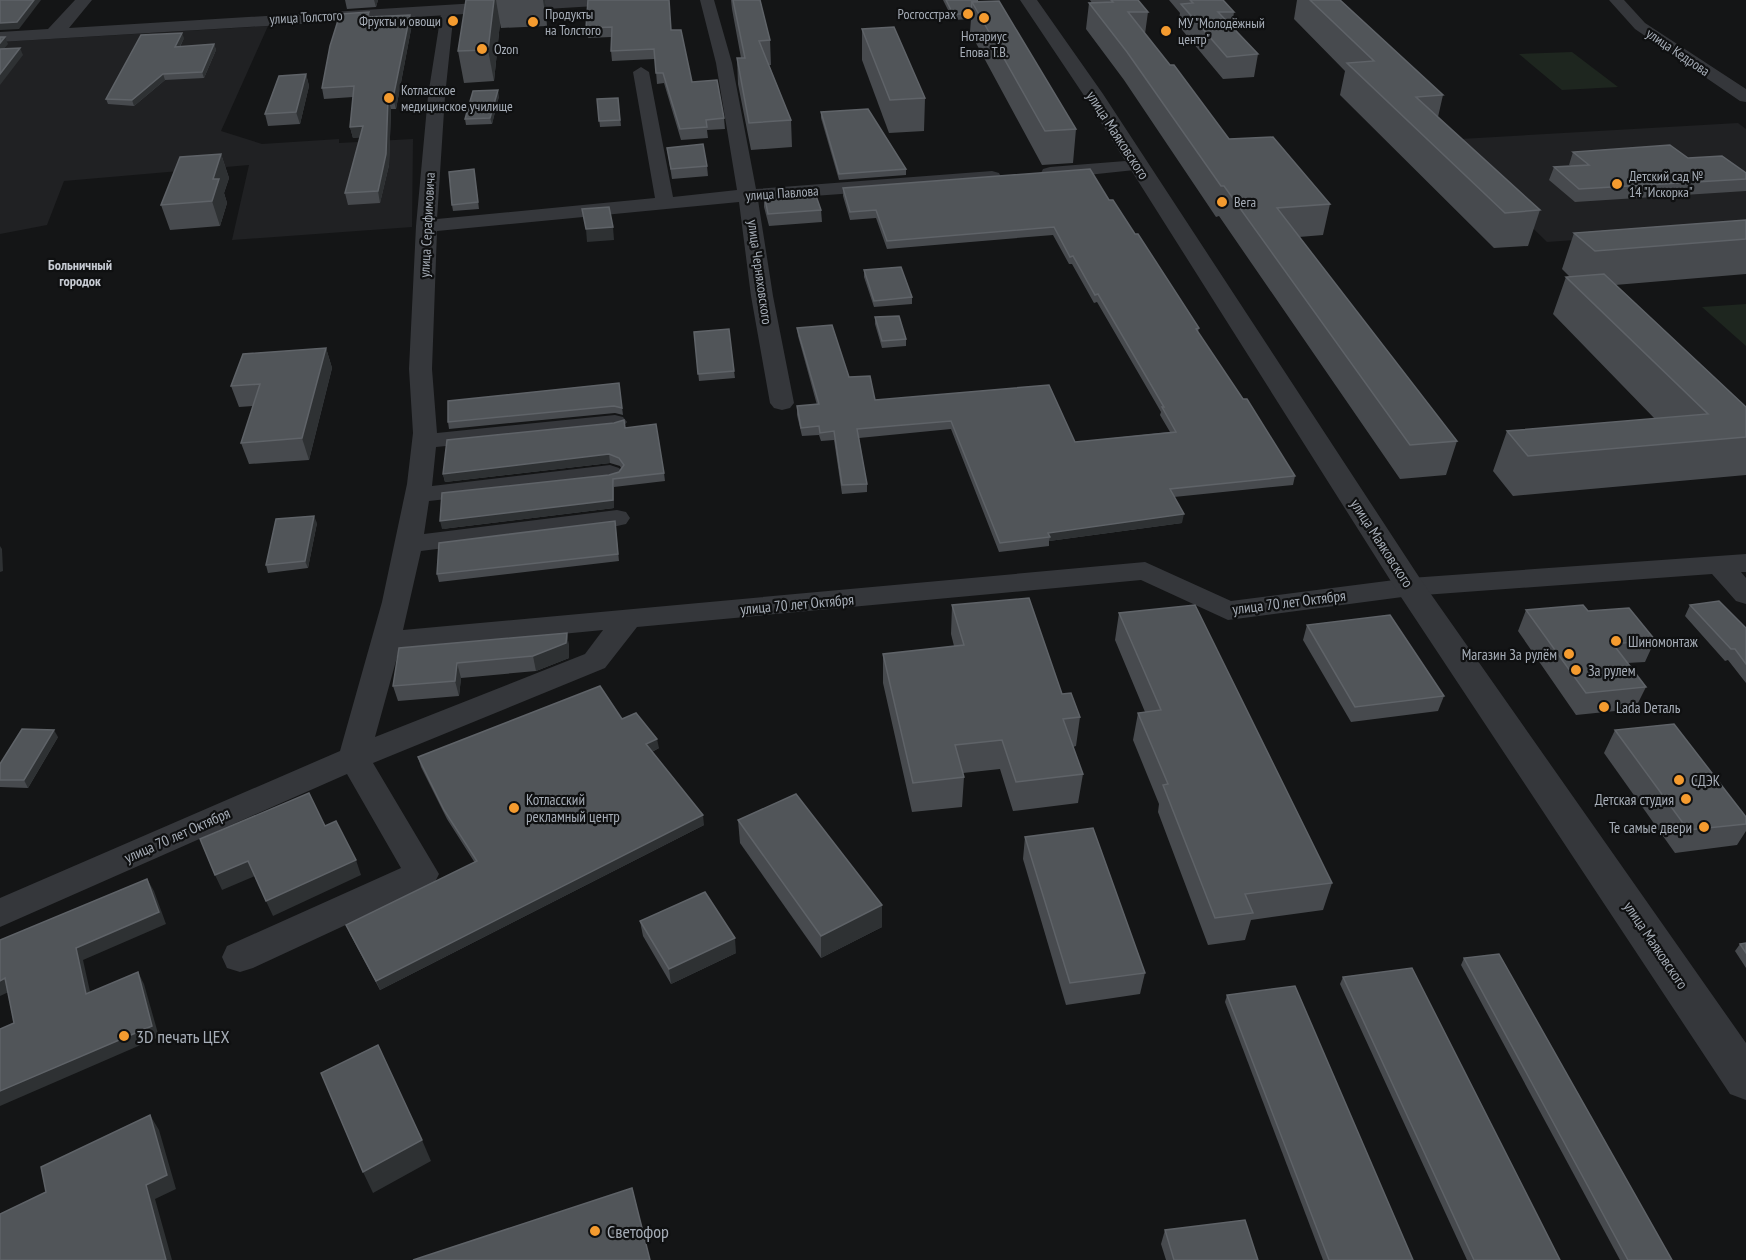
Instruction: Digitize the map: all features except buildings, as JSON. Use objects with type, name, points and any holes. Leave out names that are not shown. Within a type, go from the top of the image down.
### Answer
[{"type":"street","points":[[54,33],[84,0]]},
{"type":"street","name":"улица Толстого","points":[[0,38],[613,0]]},
{"type":"street","name":"улица Черняховского","points":[[707,0],[724,63],[749,195],[762,296],[782,403]]},
{"type":"street","name":"улица Маяковского","points":[[1028,0],[1138,165],[1410,587],[1746,1080]]},
{"type":"street","name":"улица Кедрова","points":[[1616,0],[1640,26],[1746,97]]},
{"type":"street","name":"улица Серафимовича","points":[[354,758],[386,641],[408,544],[425,441],[420,365],[426,226],[438,76],[447,10]]},
{"type":"street","points":[[641,72],[665,203]]},
{"type":"street","name":"улица Павлова","points":[[426,226],[749,195],[1138,165]]},
{"type":"street","points":[[425,441],[615,422]]},
{"type":"street","points":[[417,495],[610,473]]},
{"type":"street","points":[[408,544],[617,518]]},
{"type":"street","points":[[1733,564],[1746,595]]},
{"type":"street","name":"улица 70 лет Октября","points":[[386,641],[1145,571],[1228,611],[1410,587],[1733,564]]},
{"type":"street","name":"улица 70 лет Октября","points":[[0,913],[354,758],[595,661],[627,620]]},
{"type":"street","points":[[240,957],[422,874],[354,758]]},
{"type":"shaded area","points":[[268,26],[221,131],[262,144],[339,139],[339,143],[413,139],[412,227],[232,240],[249,165],[64,181],[47,225],[0,234],[0,42]]},
{"type":"shaded area","points":[[1572,52],[1618,87],[1562,90],[1519,54]]},
{"type":"shaded area","name":"Детский сад № 14 \"Искорка\"","points":[[1738,123],[1746,129],[1746,228],[1547,242],[1443,140]]},
{"type":"shaded area","points":[[1746,304],[1746,346],[1702,307]]},
{"type":"place","name":"Росгосстрах","points":[[968,14]]},
{"type":"place","name":"Нотариус Епова Т.В.","points":[[984,18]]},
{"type":"place","name":"Фрукты и овощи","points":[[453,21]]},
{"type":"place","name":"Продукты на Толстого","points":[[533,22]]},
{"type":"place","name":"МУ \"Молодёжный центр\"","points":[[1166,31]]},
{"type":"place","name":"Ozon","points":[[482,49]]},
{"type":"place","name":"Котласское медицинское училище","points":[[389,98]]},
{"type":"place","name":"Детский сад № 14 \"Искорка\"","points":[[1617,184]]},
{"type":"place","name":"Вега","points":[[1222,202]]},
{"type":"place","name":"Шиномонтаж","points":[[1616,641]]},
{"type":"place","name":"Магазин За рулём","points":[[1569,654]]},
{"type":"place","name":"За рулем","points":[[1576,670]]},
{"type":"place","name":"Lada Dеталь","points":[[1604,707]]},
{"type":"place","name":"СДЭК","points":[[1679,780]]},
{"type":"place","name":"Детская студия","points":[[1686,799]]},
{"type":"place","name":"Котласский рекламный центр","points":[[514,808]]},
{"type":"place","name":"Те самые двери","points":[[1704,827]]},
{"type":"place","name":"3D печать ЦЕХ","points":[[124,1036]]},
{"type":"place","name":"Светофор","points":[[595,1231]]},
{"type":"district","name":"Больничный городок","points":[[80,274]]}]
